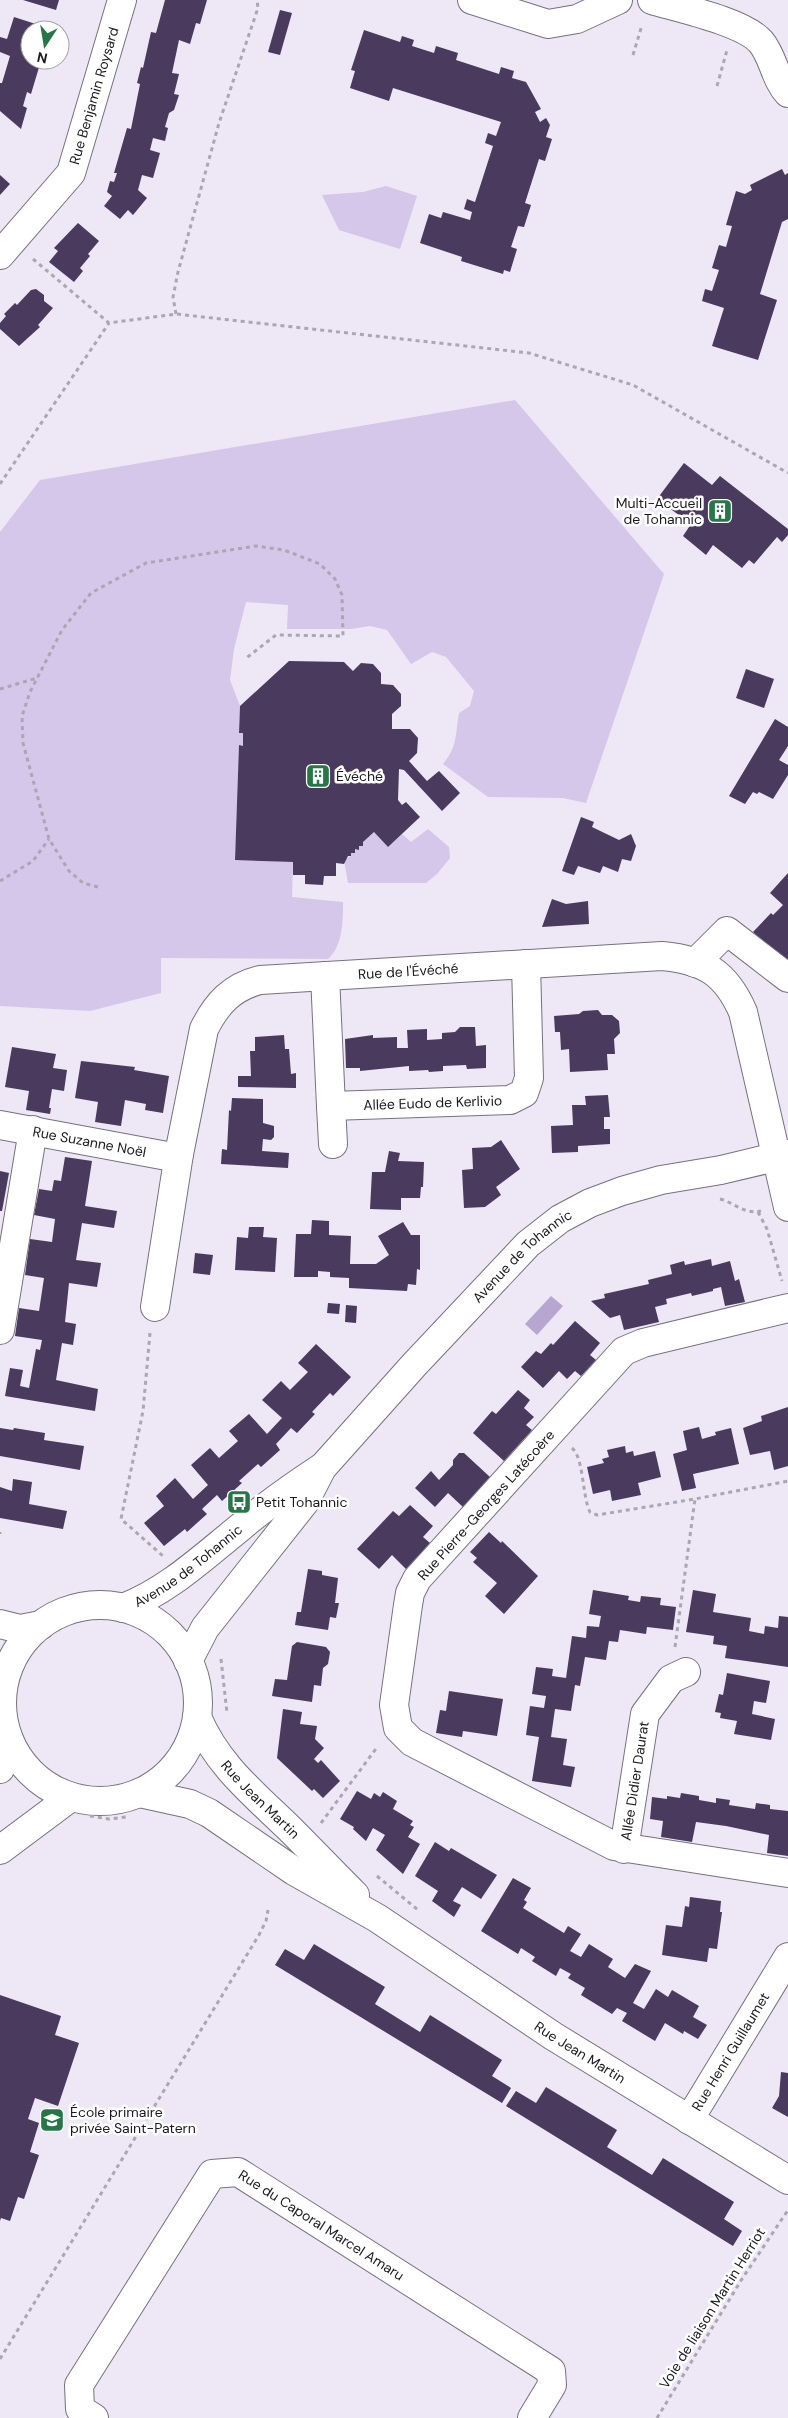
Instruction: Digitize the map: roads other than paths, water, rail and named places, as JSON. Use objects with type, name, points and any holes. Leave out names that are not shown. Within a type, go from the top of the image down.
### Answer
[{"type":"street","name":"Rue Benjamin Roysard","points":[[6,248],[71,173],[122,0]]},
{"type":"street","points":[[472,0],[548,24],[576,19],[618,0]]},
{"type":"street","points":[[652,0],[692,6],[752,34],[762,43],[788,93]]},
{"type":"street","points":[[695,963],[727,931],[788,978]]},
{"type":"street","name":"Rue de l'Évéché","points":[[154,1307],[178,1154],[204,1029],[212,1013],[222,1001],[232,991],[246,983],[260,980],[662,956],[695,963],[720,975],[734,992],[743,1012],[782,1156]]},
{"type":"street","name":"Allée Eudo de Kerlivio","points":[[332,1106],[510,1100],[524,1093],[529,1078],[526,964]]},
{"type":"street","points":[[325,976],[333,1144]]},
{"type":"street","name":"Rue Suzanne Noël","points":[[0,1125],[167,1156],[178,1154]]},
{"type":"street","points":[[0,1330],[33,1130]]},
{"type":"street","points":[[782,1156],[788,1207]]},
{"type":"street","name":"Avenue de Tohannic","points":[[123,1608],[139,1602],[184,1574],[264,1508],[322,1468],[507,1264],[560,1218],[590,1203],[622,1191],[661,1180],[721,1170],[782,1156]]},
{"type":"street","name":"Rue Pierre-Georges Latécoère","points":[[624,1849],[598,1838],[412,1742],[398,1728],[394,1705],[396,1681],[410,1593],[417,1579],[553,1432],[624,1351],[631,1346],[788,1308]]},
{"type":"street","name":"Avenue de Tohannic","points":[[188,1661],[210,1622],[304,1503],[322,1468]]},
{"type":"street","points":[[0,1850],[94,1801],[117,1800],[134,1805],[178,1763],[191,1741],[197,1717],[198,1698],[195,1679],[188,1661],[177,1642],[162,1627],[143,1616],[123,1608],[101,1606],[80,1608],[59,1614],[41,1625],[26,1639],[14,1656],[1,1693],[2,1710],[9,1740],[19,1759],[34,1775],[80,1807]]},
{"type":"street","points":[[0,1624],[20,1629],[41,1625]]},
{"type":"street","name":"Allée Didier Daurat","points":[[624,1849],[645,1714],[678,1676]]},
{"type":"street","name":"Rue Jean Martin","points":[[197,1717],[215,1753],[234,1776],[290,1828],[377,1918]]},
{"type":"street","points":[[0,1769],[9,1740]]},
{"type":"street","name":"Rue Jean Martin","points":[[134,1805],[190,1804],[209,1813],[294,1871],[377,1918],[544,2030],[788,2180]]},
{"type":"street","points":[[624,1849],[788,1874]]},
{"type":"street","name":"Rue Henri Guillaumet","points":[[689,2120],[788,1957]]},
{"type":"street","name":"Rue du Caporal Marcel Amaru","points":[[94,2418],[80,2409],[79,2385],[212,2174],[238,2172],[551,2371],[552,2385],[532,2418]]},
{"type":"place","name":"Multi-Accueil de Tohannic","points":[[720,511]]},
{"type":"place","name":"Évéché","points":[[318,776]]},
{"type":"place","name":"Petit Tohannic","points":[[239,1502]]},
{"type":"place","name":"École primaire privée Saint-Patern","points":[[52,2120]]}]
